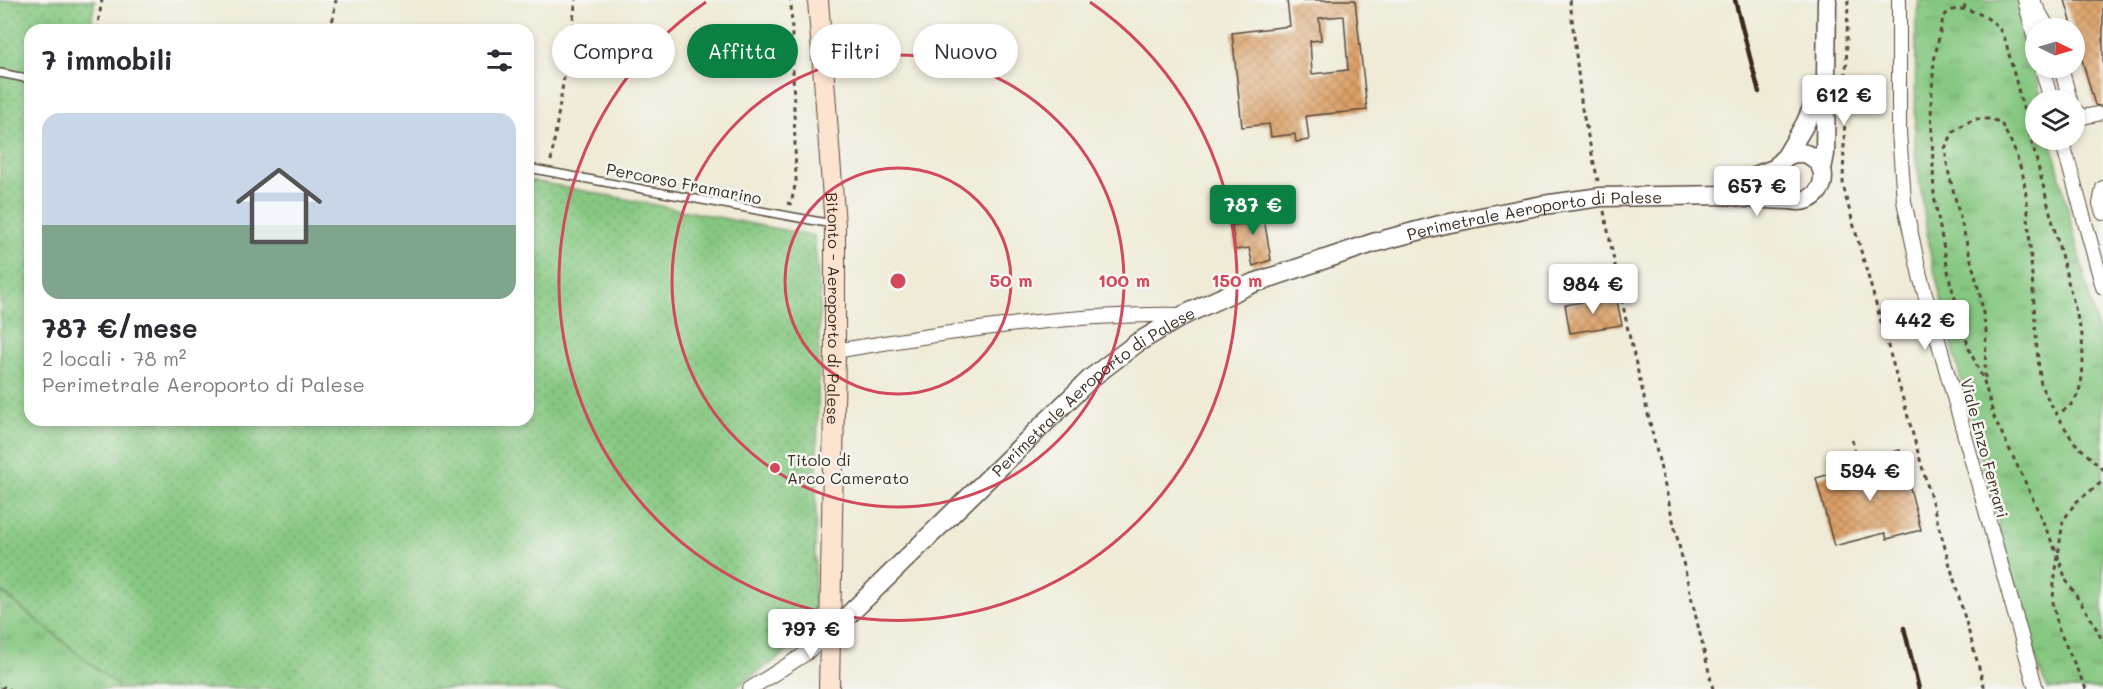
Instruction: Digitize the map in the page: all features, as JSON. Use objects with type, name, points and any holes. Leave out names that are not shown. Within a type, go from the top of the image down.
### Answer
[{"type":"main road","name":"Bitonto - Aeroporto di Palese","points":[[818,0],[835,225],[829,689]]},
{"type":"street","points":[[1825,80],[1805,124],[1781,163],[1776,183],[1779,190],[1790,200],[1804,201],[1816,195],[1823,183],[1827,0]]},
{"type":"street","name":"Viale Enzo Ferrari","points":[[1899,0],[1899,132],[1904,201],[1920,276],[2036,689]]},
{"type":"street","points":[[1898,34],[1906,0]]},
{"type":"street","points":[[2025,0],[2030,18]]},
{"type":"street","points":[[2032,0],[2042,18]]},
{"type":"street","points":[[2085,117],[2097,114]]},
{"type":"street","points":[[2065,150],[2103,287]]},
{"type":"street","points":[[1727,195],[1798,153],[1806,154],[1818,162],[1822,169]]},
{"type":"street","points":[[2103,188],[2100,204],[2103,213]]},
{"type":"street","name":"Perimetrale Aeroporto di Palese","points":[[831,632],[1091,378],[1137,343],[1184,315],[1251,284],[1372,243],[1440,225],[1544,205],[1601,197],[1727,195],[1790,200]]},
{"type":"street","points":[[835,351],[951,332],[1096,317],[1144,314],[1184,315]]},
{"type":"street","points":[[750,689],[805,654],[831,632]]},
{"type":"lane","points":[[0,73],[24,78]]},
{"type":"lane","name":"Percorso Framarino","points":[[534,169],[835,225]]},
{"type":"path","points":[[98,24],[102,0]]},
{"type":"path","points":[[332,24],[336,0]]},
{"type":"path","points":[[561,163],[549,160],[576,0]]},
{"type":"path","points":[[779,202],[791,204],[796,181],[791,0]]},
{"type":"path","points":[[1570,0],[1582,110],[1628,330],[1713,689]]},
{"type":"path","points":[[1848,0],[1843,182],[1846,198],[1985,689]]},
{"type":"path","points":[[1964,9],[1966,0]]},
{"type":"path","points":[[2056,413],[2067,410],[2076,400],[2084,365],[2082,335],[2005,39],[1996,25],[1978,14],[1964,9],[1951,10],[1943,18],[1934,61],[1931,104],[1934,196],[1950,281],[1969,349],[1984,381],[1994,417],[2058,556],[2066,580],[2103,642]]},
{"type":"path","points":[[1984,381],[1986,331],[1980,295],[1948,170],[1946,148],[1954,131],[1976,119],[1992,119],[2001,123],[2013,146],[2023,176],[2027,201],[2041,386],[2073,441],[2103,470]]},
{"type":"path","points":[[1852,440],[1862,479]]},
{"type":"path","points":[[2086,689],[2058,628],[2053,602],[2063,521],[2075,503],[2103,481]]},
{"type":"path","points":[[1,689],[4,687],[10,689]]},
{"type":"green space","points":[[0,0],[95,0],[91,24],[24,24],[24,426],[534,426],[534,181],[814,236],[820,292],[814,618],[804,640],[734,689],[115,689],[118,686],[0,590]]},
{"type":"green space","points":[[1919,0],[2018,0],[2025,29],[2025,78],[2037,78],[2040,90],[2025,90],[2025,150],[2053,150],[2103,352],[2103,689],[2048,689],[2027,631],[1972,426],[1930,253],[1915,151],[1916,22]]},
{"type":"green space","points":[[0,591],[118,686],[115,689],[0,689]]},
{"type":"building","points":[[1287,0],[1355,0],[1367,110],[1306,116],[1309,140],[1296,142],[1295,134],[1271,137],[1269,124],[1242,127],[1232,33],[1290,26]],"holes":[[[1344,16],[1348,70],[1312,74],[1310,41],[1321,40],[1319,18]]]},
{"type":"building","points":[[2065,0],[2103,0],[2103,107],[2095,105],[2085,70],[2085,18],[2070,18]]},
{"type":"building","points":[[1262,207],[1271,260],[1253,266],[1249,248],[1235,250],[1232,225],[1245,224],[1243,209]]},
{"type":"building","points":[[1616,296],[1622,325],[1570,333],[1565,305]]},
{"type":"building","points":[[1900,450],[1921,530],[1887,539],[1885,533],[1834,546],[1816,478],[1845,470],[1848,483],[1872,477],[1867,459]]},
{"type":"railway","points":[[1735,0],[1759,92]]},
{"type":"railway","points":[[1904,628],[1919,689]]},
{"type":"place","name":"Titolo di Arco Camerato","points":[[775,468]]}]
